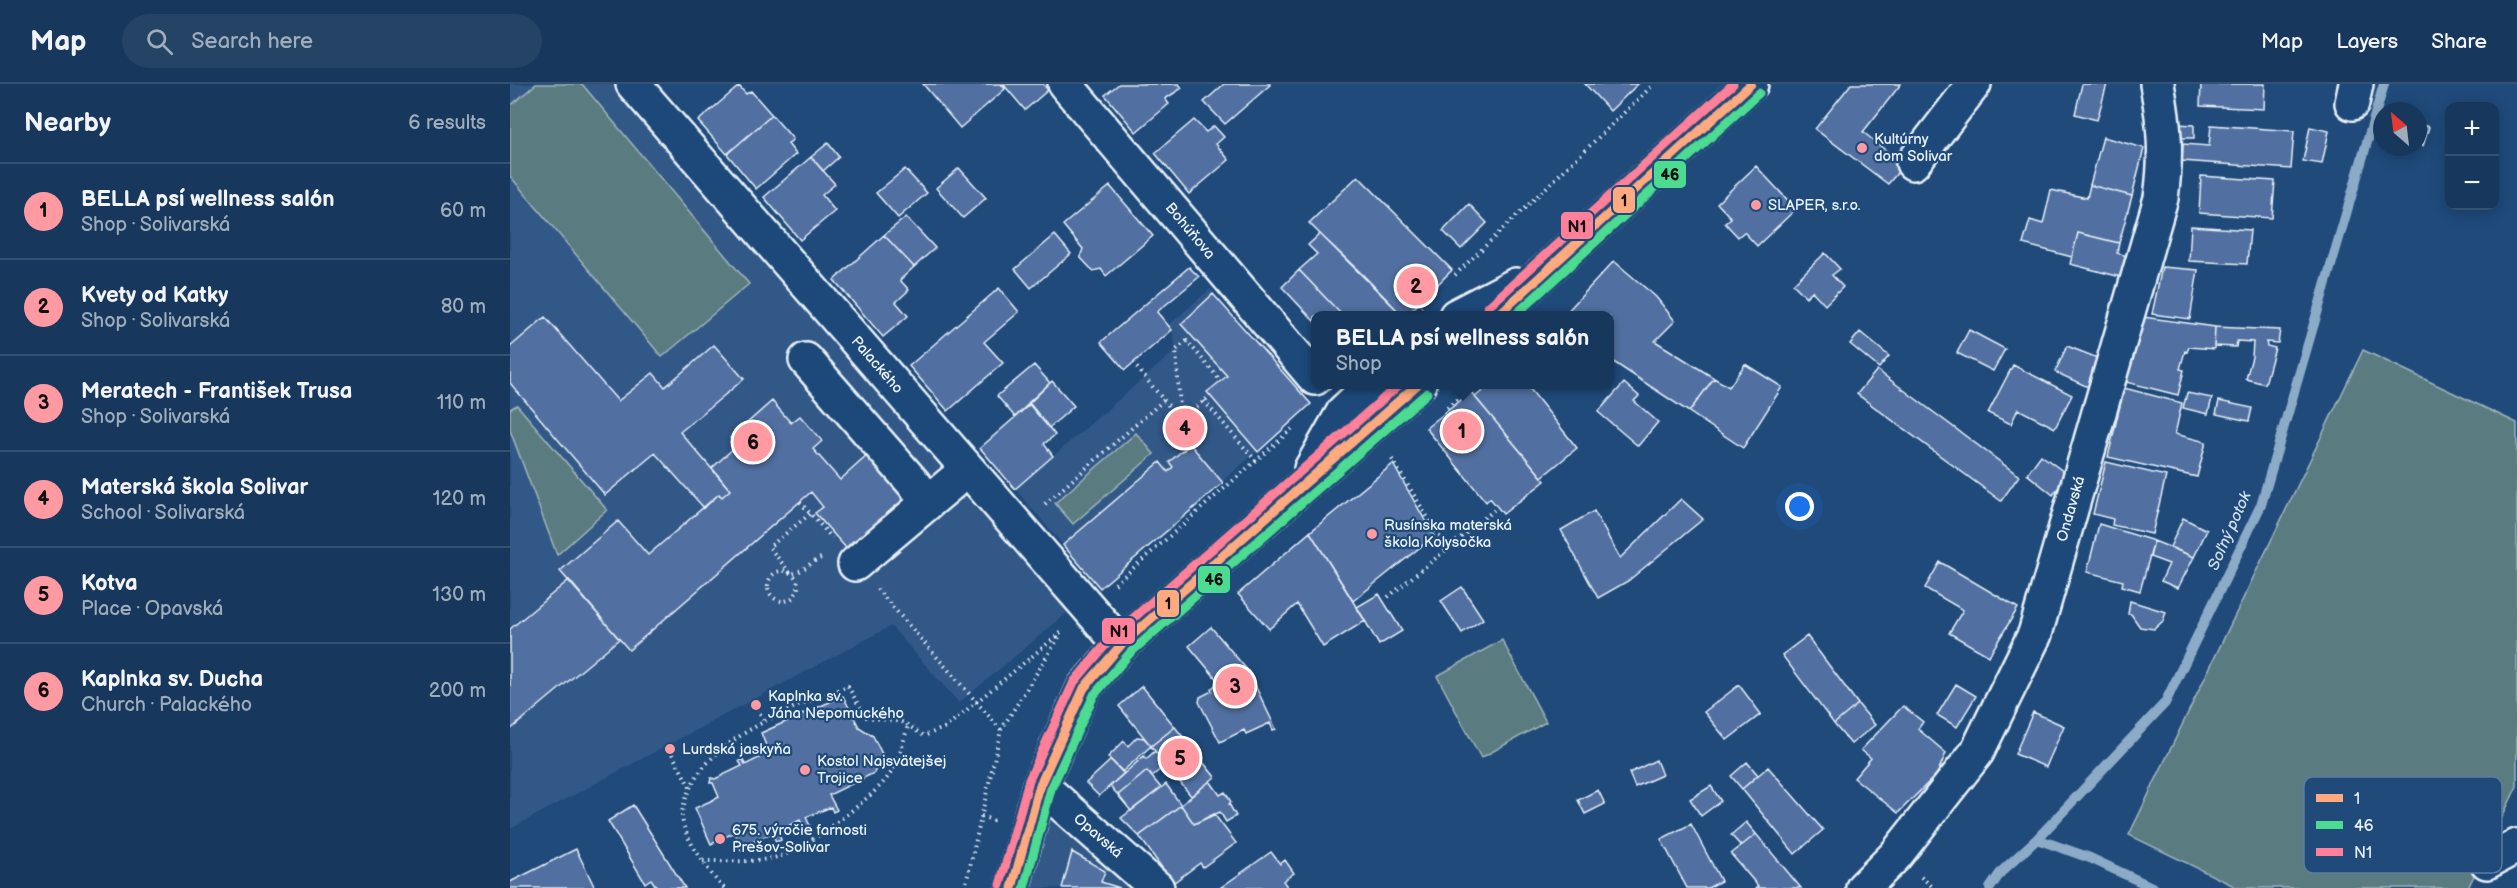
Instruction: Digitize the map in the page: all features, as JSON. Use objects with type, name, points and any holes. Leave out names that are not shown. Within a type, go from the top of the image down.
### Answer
[{"type":"street","name":"Palackého","points":[[633,84],[1121,645]]},
{"type":"street","name":"Bohúňova","points":[[1065,84],[1311,373]]},
{"type":"street","points":[[1500,311],[1751,84]]},
{"type":"street","points":[[1913,163],[1974,84]]},
{"type":"street","name":"Ondavská","points":[[1863,888],[1895,856],[1977,752],[2035,634],[2161,198],[2166,157],[2164,118],[2157,84]]},
{"type":"street","points":[[1443,307],[1549,267]]},
{"type":"street","points":[[806,360],[929,501]]},
{"type":"street","points":[[1325,389],[1355,422]]},
{"type":"street","points":[[1012,888],[1040,785],[1084,688],[1121,645],[1297,493],[1355,422],[1371,389]]},
{"type":"street","points":[[1355,422],[1411,389]]},
{"type":"street","points":[[855,564],[968,469]]},
{"type":"street","name":"Opavská","points":[[1040,785],[1157,888]]},
{"type":"street","points":[[2502,854],[2517,846]]},
{"type":"path","points":[[1447,283],[1653,84]]},
{"type":"path","points":[[1428,311],[1443,307]]},
{"type":"path","points":[[1182,451],[1176,350],[1186,341],[1221,381]]},
{"type":"path","points":[[1133,363],[1181,421]]},
{"type":"path","points":[[1458,400],[1472,389]]},
{"type":"path","points":[[1181,421],[1210,396]]},
{"type":"path","points":[[1044,505],[1164,400]]},
{"type":"path","points":[[1204,401],[1256,461]]},
{"type":"path","points":[[1390,456],[1447,549]]},
{"type":"path","points":[[800,502],[1001,730]]},
{"type":"path","points":[[1388,597],[1494,510]]},
{"type":"path","points":[[810,514],[769,547],[791,574],[797,581],[795,595],[787,600],[773,598],[768,589],[772,575],[781,571],[791,574],[799,573],[813,561],[828,556],[855,564]]},
{"type":"path","points":[[724,888],[690,843],[682,814],[690,787],[707,762],[735,739],[848,686],[865,717],[903,722],[924,736],[946,727],[1070,625]]},
{"type":"path","points":[[757,708],[765,723]]},
{"type":"path","points":[[703,861],[744,861],[782,856],[806,843],[851,811],[889,776],[908,726]]},
{"type":"path","points":[[672,754],[690,787]]},
{"type":"shaded area","points":[[510,84],[638,84],[1087,596],[959,703],[891,626],[510,829]]},
{"type":"shaded area","points":[[1210,289],[1311,404],[1100,588],[1015,489],[1176,350],[1172,330],[1168,326]]},
{"type":"shaded area","points":[[1040,785],[1157,888],[1012,888]]},
{"type":"green space","points":[[536,84],[582,84],[749,284],[662,357],[510,176],[510,106]]},
{"type":"green space","points":[[2363,350],[2517,423],[2517,786],[2502,817],[2502,777],[2304,777],[2304,873],[2475,873],[2468,888],[2238,888],[2129,835]]},
{"type":"green space","points":[[517,405],[607,510],[557,555],[510,430],[510,409]]},
{"type":"green space","points":[[1136,433],[1154,454],[1073,524],[1055,503]]},
{"type":"green space","points":[[1502,640],[1546,722],[1481,758],[1437,676]]},
{"type":"building","points":[[923,84],[1001,84],[1005,89],[960,128]]},
{"type":"building","points":[[1003,84],[1043,84],[1048,90],[1025,110]]},
{"type":"building","points":[[1119,84],[1179,84],[1182,88],[1165,99],[1169,104],[1136,132],[1105,95]]},
{"type":"building","points":[[1224,84],[1270,85],[1225,124],[1204,102]]},
{"type":"building","points":[[1585,84],[1638,84],[1610,111]]},
{"type":"building","name":"Kultúrny dom Solivar","points":[[1851,84],[1901,84],[1863,132],[1904,165],[1888,184],[1815,129]]},
{"type":"building","points":[[2082,84],[2107,84],[2097,120],[2075,114]]},
{"type":"building","points":[[2201,84],[2265,84],[2264,109],[2200,106]]},
{"type":"building","points":[[739,86],[746,94],[751,91],[772,115],[727,154],[698,121]]},
{"type":"building","points":[[772,115],[793,139],[788,144],[796,154],[756,189],[727,154]]},
{"type":"building","points":[[1194,120],[1206,132],[1214,126],[1224,137],[1216,144],[1229,160],[1189,194],[1155,153]]},
{"type":"building","points":[[2177,124],[2194,125],[2194,138],[2177,138]]},
{"type":"building","points":[[2211,125],[2294,131],[2291,169],[2182,161],[2183,144],[2209,146]]},
{"type":"building","points":[[2310,127],[2329,131],[2322,164],[2303,161]]},
{"type":"building","points":[[2103,137],[2144,148],[2132,196],[2090,185]]},
{"type":"building","points":[[828,143],[839,157],[823,171],[811,157]]},
{"type":"building","points":[[811,157],[835,184],[822,195],[835,211],[800,240],[764,197]]},
{"type":"building","points":[[1756,166],[1796,209],[1757,246],[1744,232],[1738,237],[1725,223],[1731,218],[1717,203]]},
{"type":"building","points":[[959,168],[986,198],[963,218],[936,188]]},
{"type":"building","points":[[905,169],[927,193],[898,218],[876,193]]},
{"type":"building","points":[[1358,176],[1452,270],[1411,311],[1398,311],[1309,223]]},
{"type":"building","points":[[2201,176],[2275,181],[2272,218],[2199,213]]},
{"type":"building","points":[[2090,185],[2132,196],[2119,243],[2078,233],[2072,257],[2023,244],[2030,220],[2043,224],[2051,190],[2087,198]]},
{"type":"building","points":[[1110,186],[1153,236],[1106,276],[1101,269],[1093,271],[1080,257],[1083,249],[1063,225]]},
{"type":"building","points":[[1469,204],[1487,223],[1461,249],[1443,231]]},
{"type":"building","points":[[906,217],[935,248],[914,267],[884,235]]},
{"type":"building","points":[[2191,226],[2250,230],[2247,264],[2189,261]]},
{"type":"building","points":[[2078,233],[2119,243],[2117,253],[2127,256],[2121,277],[2070,264]]},
{"type":"building","points":[[1320,234],[1398,311],[1338,311],[1299,270],[1317,254],[1308,245]]},
{"type":"building","points":[[884,235],[914,267],[900,280],[909,290],[896,302],[908,316],[883,337],[834,280]]},
{"type":"building","points":[[1055,235],[1071,254],[1031,288],[1015,269]]},
{"type":"building","points":[[1825,253],[1840,269],[1832,275],[1843,287],[1825,305],[1812,291],[1806,297],[1793,284]]},
{"type":"building","points":[[1614,261],[1656,297],[1675,321],[1655,341],[1714,378],[1689,412],[1614,362],[1614,311],[1568,311]]},
{"type":"building","points":[[1189,267],[1199,277],[1157,312],[1172,330],[1125,370],[1101,342]]},
{"type":"building","points":[[2162,267],[2198,270],[2190,319],[2152,314]]},
{"type":"building","points":[[1299,270],[1338,311],[1311,311],[1311,318],[1282,287]]},
{"type":"building","points":[[999,288],[1019,312],[984,342],[1003,363],[948,411],[909,366]]},
{"type":"building","points":[[1213,294],[1311,404],[1258,452],[1207,392],[1227,376],[1181,324]]},
{"type":"building","points":[[545,317],[618,401],[653,373],[665,387],[714,345],[744,379],[680,432],[730,490],[722,497],[719,494],[704,508],[655,453],[605,495],[510,383],[510,347]]},
{"type":"building","points":[[2143,317],[2215,327],[2214,349],[2189,347],[2187,352],[2185,351],[2180,369],[2184,370],[2178,395],[2126,382]]},
{"type":"building","points":[[2215,327],[2280,330],[2278,343],[2266,342],[2267,346],[2275,348],[2265,384],[2246,379],[2252,357],[2253,342],[2237,341],[2236,347],[2214,346]]},
{"type":"building","points":[[1969,330],[2005,349],[1993,371],[1957,353]]},
{"type":"building","points":[[1860,332],[1889,356],[1879,368],[1850,344]]},
{"type":"building","points":[[2067,346],[2100,359],[2088,387],[2055,372]]},
{"type":"building","points":[[1745,364],[1782,387],[1743,448],[1689,412],[1714,378],[1729,387]]},
{"type":"building","points":[[1034,365],[1050,383],[1015,417],[997,396]]},
{"type":"building","points":[[2013,365],[2072,395],[2055,428],[2018,409],[2011,424],[1988,413]]},
{"type":"building","points":[[1877,370],[2019,476],[2001,501],[1857,394]]},
{"type":"building","points":[[1052,381],[1074,406],[1049,428],[1028,403]]},
{"type":"building","points":[[1624,383],[1639,396],[1634,401],[1658,422],[1638,446],[1598,412]]},
{"type":"building","points":[[2124,388],[2182,403],[2175,434],[2206,442],[2197,477],[2108,457]]},
{"type":"building","points":[[1485,389],[1530,389],[1577,448],[1542,477],[1475,397]]},
{"type":"building","points":[[1471,392],[1545,481],[1503,514],[1490,498],[1486,502],[1426,428]]},
{"type":"building","points":[[2187,393],[2212,398],[2208,414],[2183,408]]},
{"type":"building","points":[[772,401],[791,423],[800,416],[822,441],[813,449],[840,480],[870,453],[908,497],[856,543],[853,541],[846,548],[815,513],[823,507],[811,492],[629,650],[560,571],[618,521],[648,555],[719,494],[722,497],[730,490],[712,468],[737,445],[730,438]]},
{"type":"building","points":[[2219,401],[2252,408],[2249,421],[2216,414]]},
{"type":"building","points":[[1030,404],[1055,435],[1044,444],[1053,456],[1015,489],[980,448]]},
{"type":"building","points":[[1190,444],[1223,483],[1100,588],[1063,545],[1160,462],[1168,472],[1173,467],[1169,462]]},
{"type":"building","points":[[2041,455],[2068,475],[2053,495],[2027,474]]},
{"type":"building","points":[[2106,462],[2166,476],[2152,534],[2112,525],[2113,519],[2093,514]]},
{"type":"building","name":"Rusínska materská škola Kolysočka","points":[[1393,464],[1434,536],[1353,601],[1310,532]]},
{"type":"building","points":[[1681,499],[1703,519],[1628,581],[1598,598],[1561,530],[1594,511],[1620,558]]},
{"type":"building","points":[[2183,518],[2207,530],[2194,557],[2170,547]]},
{"type":"building","points":[[2099,524],[2154,541],[2140,591],[2122,586],[2123,581],[2087,572]]},
{"type":"building","points":[[1310,532],[1365,621],[1323,647],[1297,604],[1269,629],[1238,594]]},
{"type":"building","points":[[2154,541],[2194,557],[2178,588],[2161,581],[2169,564],[2150,557]]},
{"type":"building","points":[[1940,562],[2018,608],[1989,656],[1949,633],[1963,610],[1925,588]]},
{"type":"building","points":[[569,580],[619,639],[510,730],[510,629]]},
{"type":"building","points":[[1462,587],[1483,619],[1462,633],[1441,601]]},
{"type":"building","points":[[1379,594],[1402,631],[1379,645],[1357,607]]},
{"type":"building","points":[[2130,601],[2166,612],[2163,621],[2154,629],[2140,627],[2131,614],[2128,614]]},
{"type":"building","points":[[1211,627],[1248,671],[1276,729],[1273,730],[1270,723],[1246,734],[1244,730],[1220,742],[1199,702],[1200,697],[1212,691],[1211,689],[1219,682],[1189,646]]},
{"type":"building","points":[[1807,636],[1858,704],[1834,724],[1782,655]]},
{"type":"building","points":[[1956,684],[1976,696],[1957,727],[1937,715]]},
{"type":"building","points":[[1739,685],[1761,714],[1727,740],[1704,712]]},
{"type":"building","points":[[1142,686],[1175,727],[1151,746],[1119,706]]},
{"type":"building","name":"Kostol Najsvätejšej Trojice","points":[[843,696],[859,727],[873,736],[882,754],[874,773],[829,795],[837,810],[833,812],[831,807],[806,817],[810,826],[804,828],[800,820],[778,831],[781,840],[776,842],[772,833],[748,844],[745,851],[741,850],[735,832],[711,844],[695,808],[719,797],[713,783],[710,783],[711,778],[715,779],[742,766],[739,761],[743,759],[745,765],[769,753],[761,733]]},
{"type":"building","points":[[1858,704],[1875,725],[1851,744],[1834,724]]},
{"type":"building","points":[[1903,706],[1923,722],[1918,729],[1946,753],[1937,774],[1898,813],[1854,778],[1871,758],[1861,750]]},
{"type":"building","points":[[2033,712],[2064,726],[2046,767],[2015,754]]},
{"type":"building","points":[[1175,727],[1215,777],[1191,796],[1151,746]]},
{"type":"building","points":[[1137,737],[1144,738],[1151,746],[1122,772],[1108,757],[1124,741],[1128,746]]},
{"type":"building","points":[[1155,751],[1166,765],[1152,776],[1147,771],[1118,795],[1110,786],[1144,756],[1146,759]]},
{"type":"building","points":[[1111,760],[1124,773],[1099,796],[1086,783]]},
{"type":"building","points":[[1656,760],[1662,775],[1635,787],[1629,773]]},
{"type":"building","points":[[1747,762],[1758,775],[1742,789],[1731,776]]},
{"type":"building","points":[[1768,767],[1823,830],[1795,854],[1742,789]]},
{"type":"building","points":[[1147,771],[1161,788],[1131,811],[1118,795]]},
{"type":"building","points":[[1210,781],[1220,795],[1225,792],[1236,816],[1226,822],[1220,812],[1194,824],[1181,805]]},
{"type":"building","points":[[1166,784],[1181,805],[1139,836],[1121,818]]},
{"type":"building","points":[[1711,786],[1721,801],[1701,816],[1690,799]]},
{"type":"building","points":[[1598,790],[1605,804],[1585,814],[1578,800]]},
{"type":"building","points":[[633,805],[685,888],[657,888],[651,879],[645,883],[608,821]]},
{"type":"building","points":[[1181,805],[1194,824],[1214,814],[1236,843],[1203,867],[1200,863],[1173,883],[1139,836]]},
{"type":"building","points":[[1746,822],[1756,834],[1741,846],[1731,835]]},
{"type":"building","points":[[1691,824],[1721,881],[1708,888],[1687,888],[1661,839]]},
{"type":"building","points":[[1756,834],[1801,888],[1756,888],[1758,886],[1731,854]]},
{"type":"building","points":[[576,849],[595,888],[510,888],[510,882]]},
{"type":"building","points":[[1072,852],[1105,871],[1101,882],[1120,888],[1062,888]]},
{"type":"building","points":[[1271,852],[1280,864],[1285,860],[1294,873],[1283,881],[1288,888],[1220,888]]},
{"type":"waterway","name":"Soľný potok","points":[[1990,888],[2001,872],[2037,839],[2165,703],[2261,505],[2384,84]]},
{"type":"waterway","points":[[2037,839],[2090,858],[2154,888]]},
{"type":"transit line","name":"N1","points":[[1488,307],[1733,84]]},
{"type":"transit line","name":"1","points":[[1502,311],[1751,84]]},
{"type":"transit line","name":"46","points":[[1519,311],[1759,93]]},
{"type":"transit line","name":"N1","points":[[1000,885],[1029,780],[1074,682],[1113,636],[1394,389]]},
{"type":"transit line","name":"1","points":[[1012,888],[1040,785],[1084,688],[1121,645],[1412,389]]},
{"type":"transit line","name":"46","points":[[1024,888],[1051,789],[1094,695],[1130,653],[1427,393]]},
{"type":"place","name":"Kultúrny dom Solivar","points":[[1862,148]]},
{"type":"place","name":"SLAPER, s.r.o.","points":[[1756,205]]},
{"type":"place","name":"Kvety od Katky","points":[[1416,286]]},
{"type":"place","name":"Materská škola Solivar","points":[[1185,428]]},
{"type":"place","name":"BELLA psí wellness salón","points":[[1462,431]]},
{"type":"place","name":"Kaplnka sv. Ducha","points":[[753,442]]},
{"type":"place","name":"Rusínska materská škola Kolysočka","points":[[1372,534]]},
{"type":"place","name":"Meratech - František Trusa","points":[[1235,686]]},
{"type":"place","name":"Kaplnka sv. Jána Nepomuckého","points":[[756,705]]},
{"type":"place","name":"Lurdská jaskyňa","points":[[670,749]]},
{"type":"place","name":"Kotva","points":[[1180,758]]},
{"type":"place","name":"Kostol Najsvätejšej Trojice","points":[[805,770]]},
{"type":"place","name":"675. výročie farnosti Prešov-Solivar","points":[[720,839]]}]
